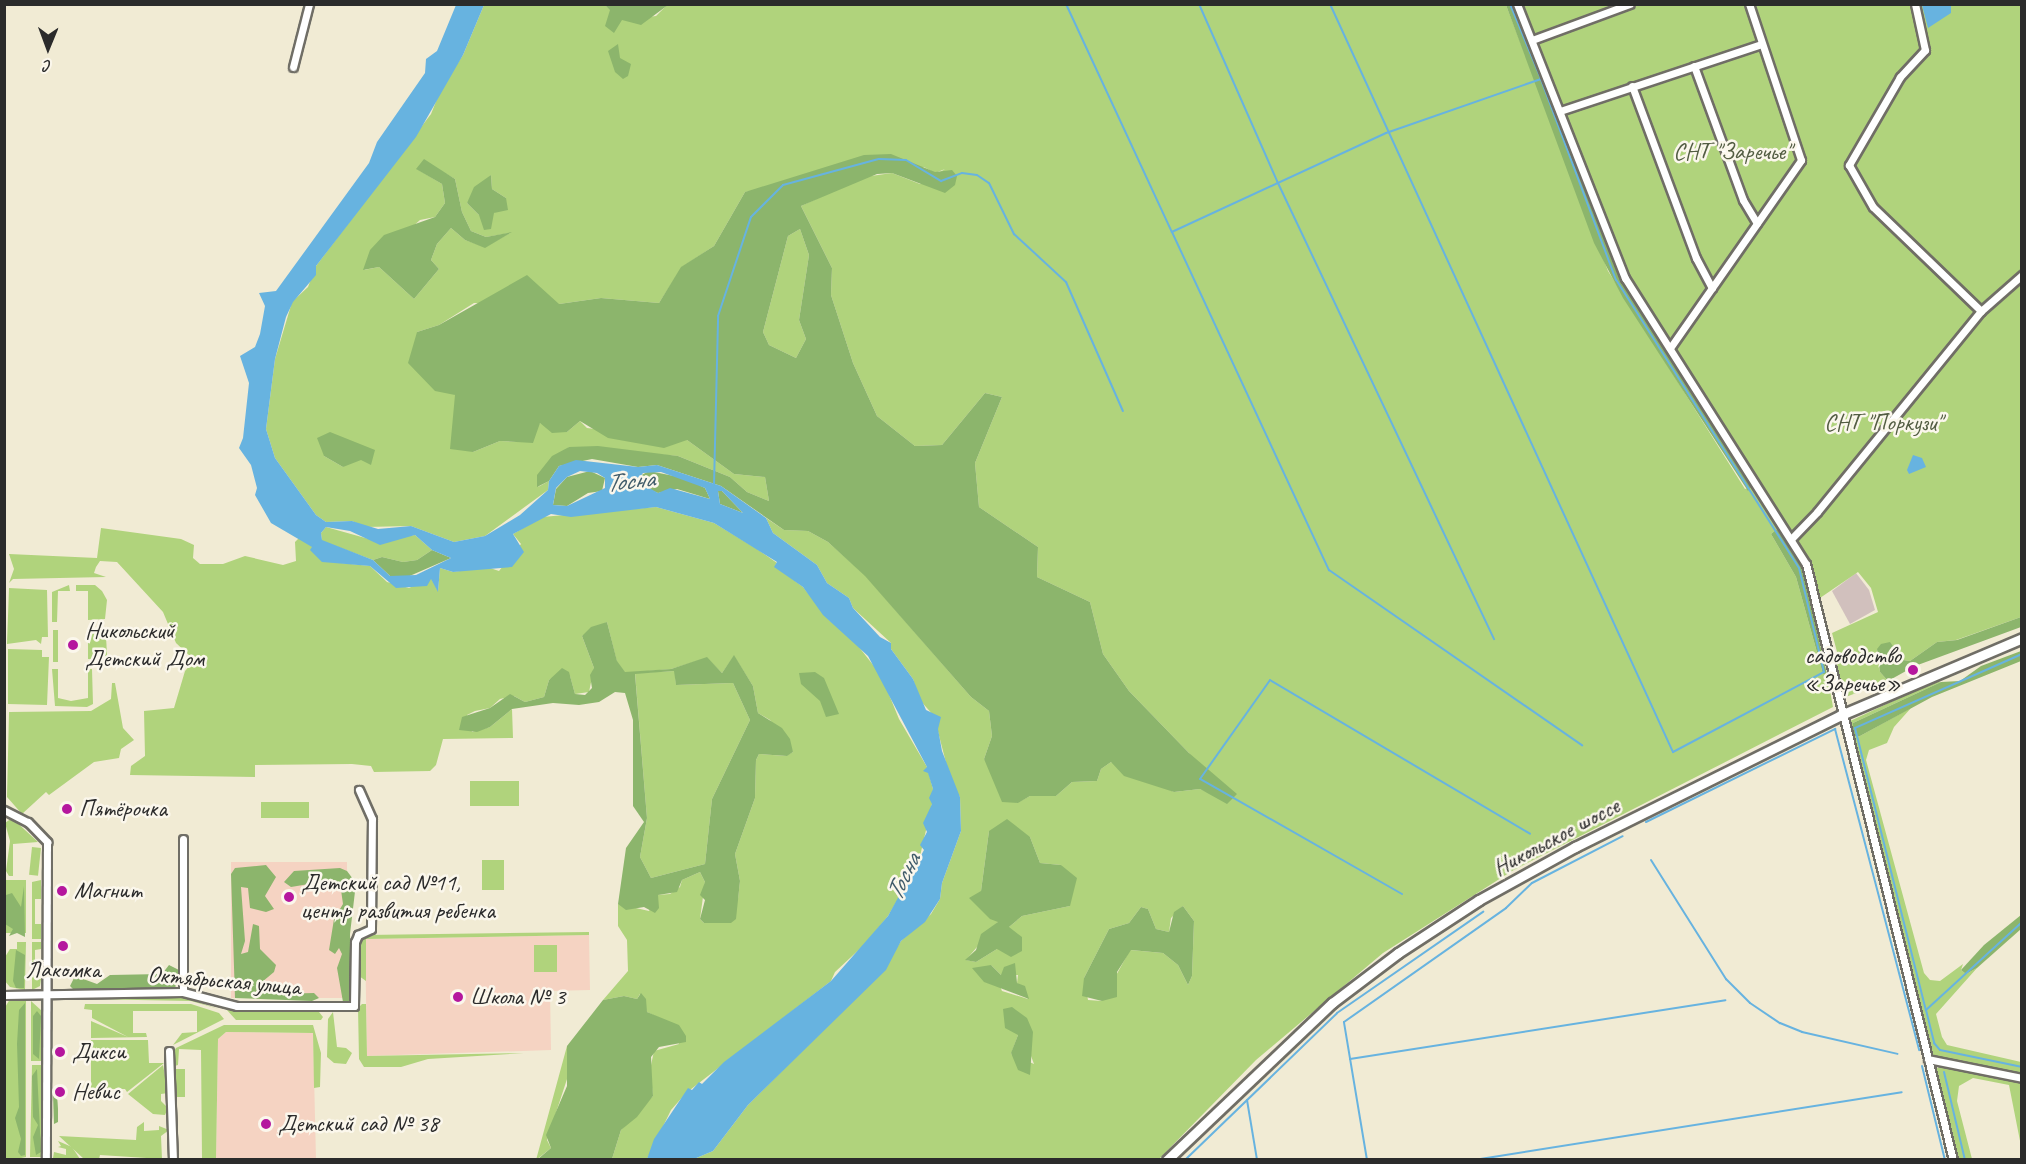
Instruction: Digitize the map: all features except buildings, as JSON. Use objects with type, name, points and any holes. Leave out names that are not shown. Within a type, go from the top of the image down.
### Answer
[{"type":"main road","name":"Никольское шоссе","points":[[1167,1160],[1332,1003],[1436,927],[1575,847],[1841,715],[2022,638]]},
{"type":"street","points":[[293,67],[309,4]]},
{"type":"street","points":[[1517,4],[1625,278],[1792,538],[1806,564],[1841,715],[1953,1160]]},
{"type":"street","points":[[1532,40],[1630,4]]},
{"type":"street","points":[[1670,348],[1801,160],[1780,89],[1761,44],[1749,4]]},
{"type":"street","points":[[1915,4],[1925,50],[1900,77],[1849,165],[1873,207],[1981,311]]},
{"type":"street","points":[[1560,111],[1761,44]]},
{"type":"street","points":[[1694,66],[1743,200],[1757,223]]},
{"type":"street","points":[[1632,86],[1696,258],[1712,288]]},
{"type":"street","points":[[1792,538],[1817,512],[1981,311],[2022,275]]},
{"type":"street","name":"Октябрьская улица","points":[[4,995],[183,992],[237,1006],[354,1006],[355,942],[358,935],[371,929],[372,911],[372,819],[359,790]]},
{"type":"street","points":[[4,810],[28,822],[46,842],[46,1160]]},
{"type":"street","points":[[183,839],[183,992]]},
{"type":"street","points":[[169,1051],[173,1160]]},
{"type":"street","points":[[1928,1059],[2022,1078]]},
{"type":"shaded area","points":[[1856,573],[1869,590],[1875,610],[1850,624],[1832,591]]},
{"type":"shaded area","name":"Детский сад №11, центр развития ребенка","points":[[231,862],[347,862],[347,998],[231,998]]},
{"type":"shaded area","name":"Школа № 3","points":[[589,935],[590,990],[550,991],[551,1050],[367,1056],[365,939]]},
{"type":"shaded area","name":"Детский сад № 38","points":[[226,1032],[313,1033],[316,1159],[216,1160],[218,1039]]},
{"type":"green space","points":[[668,4],[1506,5],[1608,271],[1745,489],[1751,487],[1777,529],[1771,534],[1796,577],[1823,674],[1827,674],[1833,707],[1512,871],[1383,953],[1256,1060],[1159,1159],[694,1159],[713,1151],[748,1105],[879,975],[901,941],[931,914],[940,899],[942,883],[961,831],[960,797],[951,782],[934,716],[919,699],[913,679],[891,649],[891,643],[853,608],[849,598],[827,583],[817,565],[773,533],[766,518],[784,530],[808,531],[828,542],[865,575],[971,697],[989,711],[992,736],[984,759],[1017,803],[1030,796],[1056,796],[1072,782],[1097,781],[1101,769],[1111,762],[1174,792],[1200,789],[1218,797],[1189,753],[1129,691],[1103,654],[1090,602],[1037,577],[1038,547],[979,507],[975,463],[1002,397],[985,393],[942,445],[915,446],[877,416],[853,363],[831,295],[832,268],[801,206],[864,177],[892,173],[920,184],[945,169],[935,173],[924,167],[745,192],[714,246],[682,267],[659,303],[601,298],[559,304],[474,303],[439,325],[417,332],[455,395],[473,452],[500,441],[518,442],[540,423],[567,432],[580,421],[587,428],[687,440],[734,474],[765,477],[769,501],[747,492],[730,477],[678,456],[569,447],[538,487],[549,481],[548,490],[485,536],[454,542],[411,526],[365,527],[352,521],[326,522],[316,515],[275,458],[266,429],[275,359],[292,302],[308,287],[316,266],[431,114],[441,89],[463,55],[484,5],[605,5],[622,20],[656,16]],"holes":[[[436,168],[455,179],[462,212],[471,231],[486,237],[510,233],[485,247],[465,240],[451,228],[437,244],[431,260],[439,269],[414,299],[379,267],[364,270],[420,220],[435,217],[445,203],[442,184],[417,169]],[[491,175],[492,189],[506,198],[494,213],[479,215],[467,203]],[[342,438],[358,445],[343,467],[324,456]],[[989,831],[1030,837],[1040,863],[1061,865],[1070,906],[1022,916],[1009,927],[997,949],[976,962],[966,960],[999,921],[981,891]],[[1183,906],[1194,921],[1192,976],[1188,985],[1178,965],[1163,953],[1130,950],[1102,1001],[1088,1000],[1084,978],[1109,929],[1129,923],[1141,907],[1148,909],[1156,929],[1169,932],[1171,918]],[[991,965],[1001,975],[1018,975],[1017,983],[1028,999],[1002,991]],[[1018,1035],[1031,1056],[1034,1064],[1011,1054]]]},
{"type":"green space","points":[[605,5],[668,5],[641,25],[622,20],[614,33],[605,26],[610,10]]},
{"type":"green space","points":[[1506,5],[1513,5],[1622,280],[1751,487],[1748,491],[1623,298],[1594,243]]},
{"type":"green space","points":[[1517,5],[2021,5],[2021,617],[1956,640],[1937,642],[1910,661],[1903,660],[1899,652],[1877,649],[1880,672],[1888,681],[1843,698],[1833,666],[1840,663],[1832,633],[1878,612],[1871,588],[1858,572],[1820,598],[1814,598],[1806,564],[1625,278]]},
{"type":"green space","points":[[618,44],[620,58],[631,64],[628,76],[623,79],[615,72],[608,51]]},
{"type":"green space","points":[[891,154],[935,172],[952,170],[957,176],[955,185],[945,193],[892,173],[877,174],[801,206],[832,268],[831,295],[853,363],[877,416],[915,446],[942,445],[985,393],[1002,397],[975,463],[979,507],[1038,547],[1037,577],[1090,602],[1103,654],[1129,691],[1189,753],[1237,794],[1227,804],[1200,789],[1174,792],[1124,776],[1111,762],[1101,769],[1097,781],[1072,782],[1056,796],[1030,796],[1018,803],[1002,802],[984,759],[992,736],[989,711],[971,697],[865,576],[828,542],[808,531],[784,530],[721,486],[657,465],[638,467],[592,459],[559,466],[549,481],[537,487],[537,475],[552,456],[569,447],[598,446],[678,456],[730,477],[747,492],[769,501],[765,477],[734,474],[687,440],[664,448],[608,438],[580,421],[567,432],[552,433],[540,423],[533,443],[500,441],[473,452],[450,449],[455,395],[435,391],[408,363],[417,332],[439,325],[527,275],[559,304],[601,298],[659,303],[681,267],[714,246],[745,192],[864,155]],"holes":[[[800,229],[809,255],[799,320],[806,339],[796,358],[769,345],[763,332],[788,236]]]},
{"type":"green space","points":[[424,159],[455,179],[462,212],[471,231],[486,237],[512,232],[485,248],[465,240],[451,228],[437,244],[431,260],[439,269],[414,299],[379,267],[363,270],[370,250],[384,235],[435,217],[445,203],[442,184],[416,169]]},
{"type":"green space","points":[[491,175],[492,189],[506,198],[508,210],[494,213],[491,229],[484,230],[479,215],[467,203],[474,187]]},
{"type":"green space","points":[[800,229],[809,255],[799,320],[806,339],[796,358],[769,345],[763,332],[788,236]]},
{"type":"green space","points":[[330,432],[375,450],[371,465],[361,460],[343,467],[324,456],[317,438]]},
{"type":"green space","points":[[590,471],[605,478],[602,491],[588,493],[567,506],[553,505],[556,489],[567,477]]},
{"type":"green space","points":[[649,471],[684,478],[705,488],[710,499],[677,489],[658,493],[641,486],[638,477]]},
{"type":"green space","points":[[718,491],[722,491],[743,513],[720,504]]},
{"type":"green space","points":[[656,507],[714,523],[757,549],[777,563],[775,566],[803,587],[829,620],[851,637],[881,675],[899,719],[927,767],[933,789],[932,804],[918,865],[888,916],[865,944],[835,972],[831,981],[686,1093],[671,1110],[647,1159],[612,1159],[621,1130],[653,1096],[650,1070],[654,1051],[679,1044],[672,1024],[647,1012],[640,994],[637,999],[624,996],[603,1000],[628,971],[627,940],[618,926],[618,904],[649,911],[657,895],[670,894],[680,887],[682,880],[700,872],[705,882],[700,919],[704,923],[724,922],[738,899],[740,881],[735,854],[755,798],[756,760],[759,754],[786,756],[793,752],[770,720],[758,713],[753,686],[734,656],[722,673],[707,658],[671,669],[625,673],[617,662],[607,622],[582,636],[594,668],[589,692],[575,694],[570,676],[560,672],[549,680],[544,697],[525,702],[514,696],[500,699],[490,708],[475,711],[467,715],[472,732],[490,727],[512,709],[513,738],[443,739],[436,765],[430,771],[374,772],[371,766],[352,764],[255,765],[255,777],[130,775],[131,766],[145,756],[144,711],[174,708],[185,671],[192,663],[190,656],[176,643],[163,612],[117,562],[100,561],[94,573],[106,577],[13,579],[9,583],[14,569],[9,554],[97,558],[101,528],[181,539],[194,545],[193,558],[200,564],[223,564],[245,556],[283,565],[296,561],[295,542],[299,538],[313,547],[311,550],[322,561],[370,566],[387,582],[409,588],[431,578],[438,591],[440,568],[453,572],[487,567],[499,571],[521,544],[513,534],[542,517]]},
{"type":"green space","points":[[326,527],[376,541],[415,535],[432,550],[417,560],[403,562],[382,557],[373,560],[322,541],[321,533]]},
{"type":"green space","points":[[1777,529],[1802,566],[1827,674],[1823,674],[1796,577],[1771,534]]},
{"type":"green space","points":[[432,550],[451,558],[405,578],[390,576],[373,560],[382,557],[403,562],[417,560]]},
{"type":"green space","points":[[69,585],[70,591],[58,591],[57,622],[52,622],[52,592]]},
{"type":"green space","points":[[76,585],[95,585],[102,591],[107,600],[105,619],[88,620],[88,591],[76,591]]},
{"type":"green space","points":[[9,588],[47,590],[48,637],[42,637],[41,644],[36,640],[7,644]]},
{"type":"green space","points":[[2021,617],[2021,627],[1915,666],[1888,681],[1880,672],[1877,649],[1881,644],[1890,642],[1903,660],[1910,661],[1937,642],[1957,640]]},
{"type":"green space","points":[[607,622],[617,661],[625,672],[671,669],[707,657],[722,673],[734,655],[753,686],[758,713],[782,728],[790,739],[793,752],[787,756],[759,754],[756,760],[755,798],[735,854],[740,881],[736,919],[731,923],[704,923],[700,919],[705,900],[700,895],[705,882],[700,872],[682,880],[677,892],[658,895],[659,908],[655,913],[644,907],[626,910],[618,904],[626,848],[644,822],[633,806],[633,720],[625,693],[615,692],[599,702],[579,705],[553,703],[512,709],[490,727],[477,732],[459,730],[462,717],[490,708],[510,694],[525,702],[544,697],[549,680],[562,668],[569,672],[575,694],[585,695],[592,688],[590,675],[594,668],[582,636],[591,627]],"holes":[[[674,671],[676,685],[733,683],[750,720],[712,799],[705,864],[651,878],[640,857],[647,818],[635,674]]]},
{"type":"green space","points":[[92,629],[106,636],[107,655],[102,660],[88,659],[88,630]]},
{"type":"green space","points":[[53,630],[58,630],[58,662],[53,662]]},
{"type":"green space","points":[[8,649],[42,650],[42,657],[49,657],[47,705],[8,704]]},
{"type":"green space","points":[[2021,651],[2021,661],[1932,697],[1860,736],[1852,736],[1853,723],[1941,682],[1960,681],[1981,666]]},
{"type":"green space","points":[[52,669],[58,669],[58,698],[71,701],[88,698],[88,669],[92,669],[93,704],[87,707],[55,706]]},
{"type":"green space","points":[[675,671],[676,685],[733,683],[750,720],[712,799],[705,864],[651,878],[640,857],[647,818],[635,673]]},
{"type":"green space","points":[[815,672],[824,678],[839,714],[826,717],[820,701],[801,684],[799,673]]},
{"type":"green space","points":[[1936,681],[1941,682],[1853,723],[1860,736],[1911,708],[1894,727],[1887,743],[1869,750],[1866,760],[1924,973],[1930,980],[1940,981],[1963,964],[1961,970],[1966,974],[1977,968],[1936,1014],[1942,1037],[1947,1045],[2021,1062],[2021,1073],[1938,1059],[1929,1051],[1848,722]]},
{"type":"green space","points":[[112,683],[115,683],[123,728],[134,740],[121,749],[119,758],[94,762],[49,795],[46,792],[22,814],[7,797],[9,712],[91,711],[111,699]]},
{"type":"green space","points":[[470,781],[519,781],[519,806],[470,806]]},
{"type":"green space","points":[[261,802],[309,802],[309,818],[261,818]]},
{"type":"green space","points":[[12,818],[38,842],[13,844],[13,876],[9,876],[6,871],[10,841],[5,823]]},
{"type":"green space","points":[[1007,819],[1030,837],[1040,863],[1061,865],[1077,878],[1070,906],[1022,916],[1009,927],[1022,937],[1022,951],[1011,957],[997,949],[976,962],[965,960],[976,950],[981,934],[998,922],[990,919],[969,898],[981,891],[989,831]]},
{"type":"green space","points":[[32,847],[41,848],[38,876],[29,875]]},
{"type":"green space","points":[[482,860],[504,860],[504,890],[482,890]]},
{"type":"green space","points":[[266,865],[276,877],[265,896],[274,909],[266,912],[250,908],[248,888],[241,887],[245,941],[241,954],[248,952],[253,924],[259,926],[260,949],[276,965],[274,972],[262,982],[273,987],[276,994],[314,993],[319,998],[312,1001],[235,998],[231,874],[235,868]]},
{"type":"green space","points":[[340,868],[347,871],[356,883],[350,934],[351,1001],[343,1002],[337,968],[342,954],[339,948],[335,954],[329,950],[334,919],[343,904],[341,890],[327,881],[291,887],[284,882],[294,871]]},
{"type":"green space","points":[[5,880],[26,880],[26,933],[5,933]]},
{"type":"green space","points":[[41,880],[41,899],[35,899],[35,924],[41,924],[41,939],[32,939],[32,882]]},
{"type":"green space","points":[[24,886],[25,937],[17,933],[9,936],[13,929],[5,924],[6,895],[12,893],[21,907]]},
{"type":"green space","points":[[1183,906],[1194,921],[1192,976],[1188,985],[1178,965],[1163,953],[1131,950],[1117,972],[1117,997],[1102,1001],[1082,996],[1084,978],[1109,929],[1129,923],[1141,907],[1148,909],[1156,929],[1169,932],[1174,912]]},
{"type":"green space","points":[[2021,915],[2021,929],[1977,968],[1966,974],[1961,970],[1984,945]]},
{"type":"green space","points":[[589,932],[589,935],[366,939],[366,981],[359,976],[358,940],[366,935]]},
{"type":"green space","points":[[17,942],[26,942],[25,990],[10,987],[4,980],[5,957],[10,949],[17,949]]},
{"type":"green space","points":[[32,942],[41,942],[41,949],[35,950],[35,961],[41,961],[41,967],[35,967],[35,979],[41,979],[40,986],[32,990]]},
{"type":"green space","points":[[534,945],[557,945],[557,972],[534,972]]},
{"type":"green space","points":[[16,950],[25,955],[24,988],[16,988],[13,981]]},
{"type":"green space","points":[[1015,963],[1017,983],[1025,986],[1029,999],[984,982],[972,968],[991,965],[1001,975],[1004,967]]},
{"type":"green space","points":[[169,965],[179,970],[175,989],[76,992],[70,986],[75,976],[97,984],[110,975],[162,974]]},
{"type":"green space","points":[[641,993],[646,999],[647,1012],[679,1025],[686,1036],[686,1042],[659,1047],[651,1057],[653,1096],[637,1117],[621,1130],[612,1159],[538,1159],[551,1148],[546,1135],[567,1086],[567,1046],[603,1000],[624,996],[637,999]]},
{"type":"green space","points":[[173,994],[219,1009],[191,1001],[84,999]]},
{"type":"green space","points":[[10,999],[26,999],[26,1157],[16,1159],[5,1159],[4,1009]]},
{"type":"green space","points":[[31,1001],[43,1012],[43,1061],[31,1061]]},
{"type":"green space","points":[[25,1003],[25,1155],[21,1156],[18,1152],[21,1139],[15,1118],[19,1107],[17,1044],[19,1010]]},
{"type":"green space","points":[[85,1004],[191,1004],[219,1013],[224,1019],[173,1045],[182,1033],[197,1032],[197,1011],[133,1011],[133,1033],[146,1033],[147,1037],[91,1038],[91,1021],[128,1037],[92,1018],[92,1010],[84,1009]]},
{"type":"green space","points":[[366,1004],[367,1056],[524,1053],[428,1059],[401,1067],[364,1067],[359,1059],[358,1008]]},
{"type":"green space","points":[[1012,1007],[1027,1018],[1033,1032],[1030,1075],[1018,1070],[1011,1053],[1018,1035],[1005,1028],[1003,1009]]},
{"type":"green space","points":[[226,1009],[319,1012],[323,1017],[321,1020],[236,1020]]},
{"type":"green space","points":[[37,1011],[41,1016],[39,1059],[33,1054],[33,1016]]},
{"type":"green space","points":[[333,1012],[337,1047],[346,1048],[352,1053],[346,1064],[334,1063],[327,1057],[328,1019]]},
{"type":"green space","points":[[224,1025],[313,1025],[321,1053],[320,1087],[314,1088],[313,1033],[226,1032],[218,1039],[216,1159],[202,1159],[201,1050],[179,1049],[178,1065],[171,1067],[171,1056],[176,1048]]},
{"type":"green space","points":[[91,1040],[148,1040],[149,1063],[164,1063],[127,1092],[125,1089],[91,1089]]},
{"type":"green space","points":[[567,1046],[569,1073],[547,1140],[551,1148],[536,1160]]},
{"type":"green space","points":[[32,1065],[43,1065],[43,1157],[30,1157]]},
{"type":"green space","points":[[163,1065],[168,1093],[161,1094],[161,1101],[168,1108],[165,1115],[153,1114],[128,1094]]},
{"type":"green space","points":[[1943,1065],[2021,1081],[2021,1146],[2009,1085],[1973,1078],[1959,1086],[1957,1101],[1972,1159],[1957,1159],[1934,1070]]},
{"type":"green space","points":[[37,1069],[41,1152],[36,1155],[33,1137],[38,1125],[33,1117],[32,1076]]},
{"type":"green space","points":[[171,1069],[185,1069],[185,1097],[171,1097]]},
{"type":"green space","points":[[53,1094],[57,1094],[58,1109],[58,1122],[54,1124]]},
{"type":"green space","points":[[144,1122],[144,1131],[159,1130],[159,1126],[169,1130],[161,1136],[162,1159],[100,1155],[99,1159],[84,1159],[59,1136],[136,1140],[137,1127]]},
{"type":"green space","points":[[58,1141],[72,1147],[80,1159],[53,1158],[54,1152],[66,1155],[66,1149],[58,1147],[61,1146]]},
{"type":"water","name":"Тосна","points":[[456,5],[484,5],[463,55],[416,137],[316,266],[316,275],[293,302],[286,317],[275,359],[266,429],[275,458],[316,515],[326,522],[352,521],[378,529],[411,526],[454,542],[485,536],[520,515],[548,490],[549,481],[559,466],[576,460],[638,467],[657,465],[721,486],[766,518],[773,533],[817,565],[827,583],[849,598],[853,608],[880,637],[891,643],[891,649],[913,679],[926,710],[941,717],[938,729],[942,751],[960,797],[961,831],[942,883],[940,899],[925,922],[901,941],[886,970],[748,1105],[713,1151],[694,1159],[647,1159],[654,1139],[688,1088],[692,1090],[699,1082],[702,1084],[724,1062],[831,981],[888,916],[924,850],[920,845],[927,832],[923,823],[932,804],[929,798],[933,789],[928,773],[923,771],[927,767],[868,656],[823,615],[803,587],[774,567],[777,562],[714,523],[656,507],[571,517],[551,514],[513,534],[524,552],[512,567],[453,572],[440,568],[438,592],[431,579],[427,586],[396,588],[370,566],[322,562],[310,550],[312,547],[271,523],[255,495],[257,488],[251,465],[239,448],[243,438],[249,383],[240,356],[255,347],[260,334],[265,306],[259,293],[276,291],[369,163],[377,142],[425,73],[426,59],[437,51]],"holes":[[[580,471],[597,473],[605,478],[605,488],[567,506],[553,505],[556,488],[567,477]],[[661,472],[705,488],[710,499],[670,488],[658,493],[637,481],[643,473]],[[718,491],[722,491],[743,513],[720,504]],[[326,527],[350,531],[380,545],[415,535],[432,550],[451,558],[416,575],[390,576],[373,560],[322,540],[321,533]]]},
{"type":"water","points":[[1922,5],[1951,5],[1951,13],[1928,28]]},
{"type":"water","points":[[1913,455],[1922,458],[1926,467],[1909,474],[1907,470]]},
{"type":"waterway","points":[[1066,4],[1172,232]]},
{"type":"waterway","points":[[1199,4],[1277,181],[1494,639]]},
{"type":"waterway","points":[[1330,4],[1673,752],[1824,672],[1799,568],[1616,280],[1541,79]]},
{"type":"waterway","points":[[1510,4],[1541,79],[1386,133],[1172,232],[1329,570],[1582,745]]},
{"type":"waterway","points":[[714,485],[718,316],[751,217],[783,185],[879,159],[906,160],[941,181],[962,173],[977,175],[989,183],[1014,234],[1066,282],[1123,411]]},
{"type":"waterway","points":[[2022,654],[1855,728],[1926,1010],[2022,922]]},
{"type":"waterway","points":[[1402,894],[1200,779],[1270,680],[1530,834]]},
{"type":"waterway","points":[[1646,822],[1835,729],[1919,1050]]},
{"type":"waterway","points":[[1367,1160],[1344,1022],[1506,908],[1532,883],[1623,836]]},
{"type":"waterway","points":[[1651,860],[1726,979],[1750,1003],[1780,1023],[1802,1032],[1898,1054]]},
{"type":"waterway","points":[[1185,1160],[1337,1013],[1483,912]]},
{"type":"waterway","points":[[1350,1059],[1725,1000]]},
{"type":"waterway","points":[[1926,1010],[1934,1043],[1940,1050],[2022,1067]]},
{"type":"waterway","points":[[1922,1066],[1945,1160]]},
{"type":"waterway","points":[[1944,1072],[1965,1160]]},
{"type":"waterway","points":[[1474,1160],[1902,1092]]},
{"type":"waterway","points":[[1247,1100],[1257,1160]]},
{"type":"place","name":"Никольский Детский Дом","points":[[73,645]]},
{"type":"place","name":"садоводство «Заречье»","points":[[1913,670]]},
{"type":"place","name":"Пятёрочка","points":[[67,809]]},
{"type":"place","name":"Магнит","points":[[62,891]]},
{"type":"place","name":"Детский сад №11, центр развития ребенка","points":[[289,897]]},
{"type":"place","name":"Лакомка","points":[[63,946]]},
{"type":"place","name":"Школа № 3","points":[[458,997]]},
{"type":"place","name":"Дикси","points":[[60,1052]]},
{"type":"place","name":"Невис","points":[[60,1092]]},
{"type":"place","name":"Детский сад № 38","points":[[266,1124]]},
{"type":"park label","name":"СНТ \"Заречье\"","points":[[1732,152]]},
{"type":"park label","name":"СНТ \"Поркузи\"","points":[[1883,423]]}]
